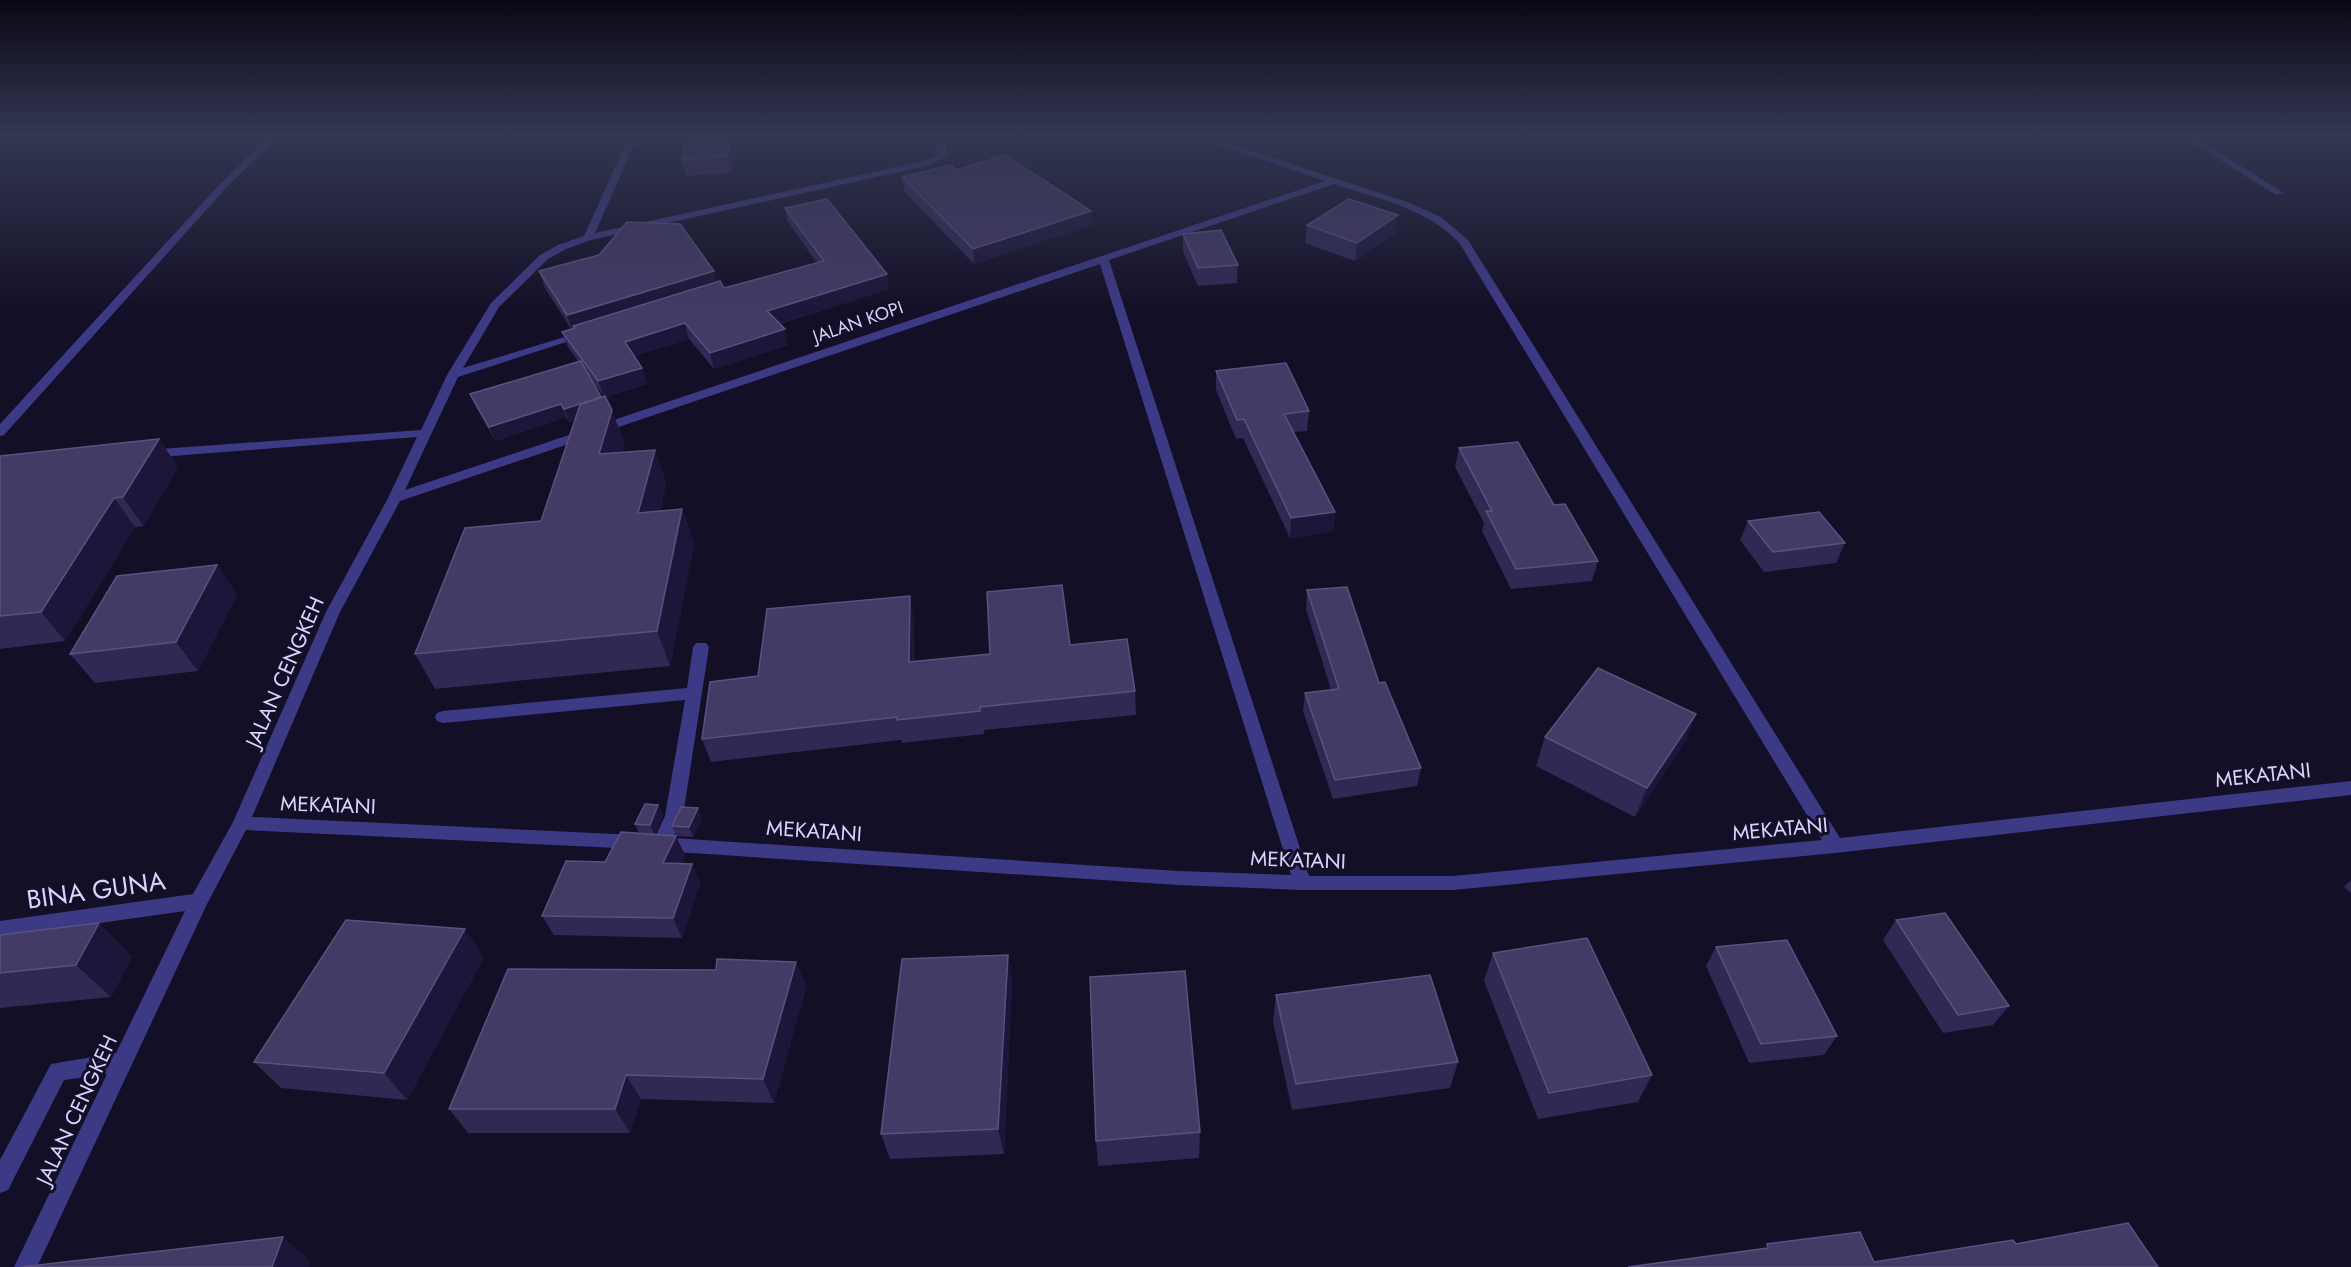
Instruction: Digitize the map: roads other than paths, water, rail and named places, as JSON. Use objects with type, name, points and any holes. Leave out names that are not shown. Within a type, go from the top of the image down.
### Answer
[{"type":"street","points":[[0,432],[215,195]]},
{"type":"street","points":[[588,238],[607,195]]},
{"type":"street","name":"JALAN CENGKEH","points":[[25,1267],[199,901],[241,824],[333,612],[394,498],[453,375],[495,305],[544,257],[562,247],[588,238],[782,195]]},
{"type":"street","name":"JALAN KOPI","points":[[394,498],[1292,195]]},
{"type":"street","points":[[1374,195],[1434,216],[1451,227],[1464,242],[1835,846]]},
{"type":"street","points":[[1103,258],[1302,883]]},
{"type":"street","points":[[453,375],[599,330]]},
{"type":"street","points":[[130,455],[425,433]]},
{"type":"street","points":[[662,844],[674,816],[701,647]]},
{"type":"street","points":[[443,717],[694,693]]},
{"type":"street","name":"MEKATANI","points":[[241,824],[662,844],[1178,878],[1302,883],[1453,883],[1835,846],[2351,788]]},
{"type":"street","name":"BINA GUNA","points":[[0,929],[199,901]]},
{"type":"street","points":[[0,1182],[58,1071],[122,1062]]}]
